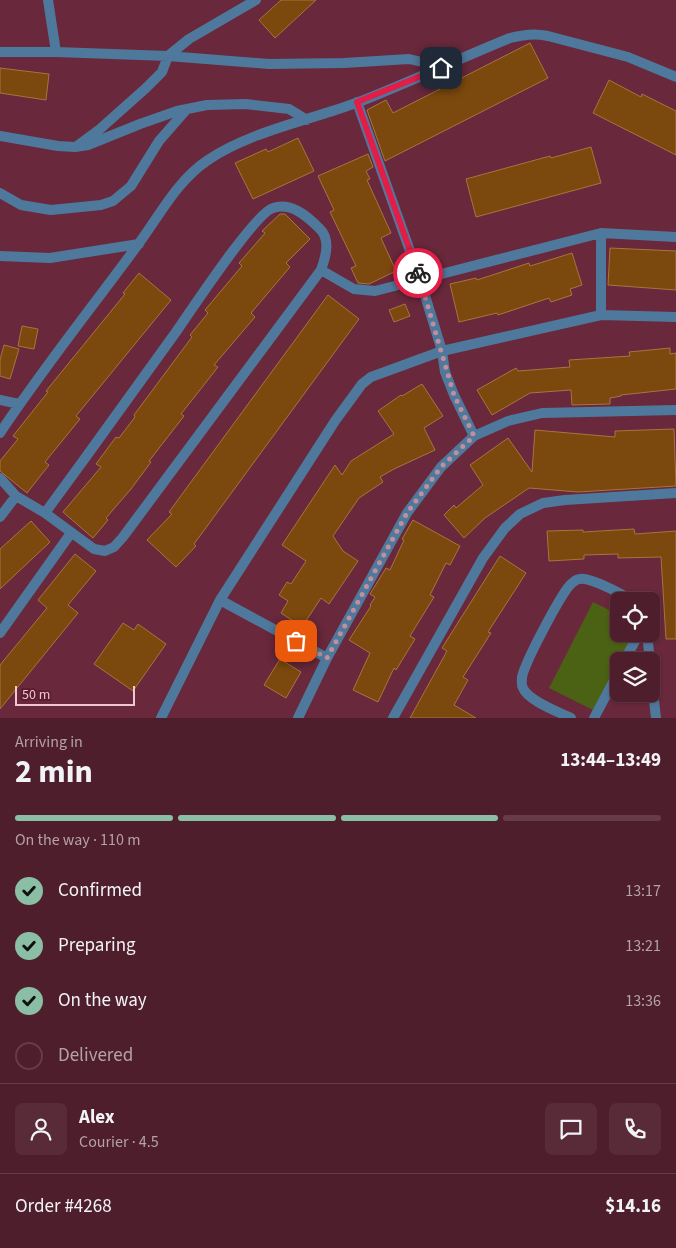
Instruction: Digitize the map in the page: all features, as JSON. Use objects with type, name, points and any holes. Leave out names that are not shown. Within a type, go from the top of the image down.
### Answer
[{"type":"street","points":[[48,0],[56,52]]},
{"type":"street","points":[[75,147],[100,129],[146,88],[162,72],[168,56],[190,39],[256,0]]},
{"type":"street","points":[[0,433],[19,404],[139,244],[171,196],[188,176],[208,160],[233,147],[357,102],[510,38],[537,33],[628,57],[676,77]]},
{"type":"street","points":[[0,52],[168,56],[269,64],[344,63],[409,59],[441,68]]},
{"type":"street","points":[[357,102],[420,279],[442,352],[445,372],[474,436]]},
{"type":"street","points":[[0,136],[75,147],[88,145],[140,124],[187,109],[207,105],[246,104],[289,109],[307,120]]},
{"type":"street","points":[[0,194],[21,205],[51,210],[101,205],[113,201],[131,186],[158,141],[187,109]]},
{"type":"street","points":[[0,478],[16,496],[45,513],[94,549],[105,551],[114,548],[321,270],[326,258],[327,245],[324,232],[300,212],[286,206],[272,208],[264,214],[226,261],[45,513]]},
{"type":"street","points":[[601,234],[602,316]]},
{"type":"street","points":[[321,270],[354,289],[375,291],[601,234],[676,237]]},
{"type":"street","points":[[0,256],[50,258],[139,244]]},
{"type":"street","points":[[161,718],[220,600],[334,421],[362,384],[371,376],[442,352],[602,316],[676,317]]},
{"type":"street","points":[[0,400],[19,404]]},
{"type":"street","points":[[298,718],[327,658],[407,513],[441,467],[474,436],[508,421],[542,413],[676,410]]},
{"type":"street","points":[[393,718],[483,558],[505,528],[520,514],[543,503],[676,493]]},
{"type":"street","points":[[0,517],[16,496]]},
{"type":"street","points":[[0,633],[71,533]]},
{"type":"street","points":[[572,718],[545,706],[525,693],[521,686],[522,676],[560,600],[576,580],[586,579],[617,592]]},
{"type":"street","points":[[220,600],[327,658]]},
{"type":"street","points":[[594,718],[610,689]]},
{"type":"street","points":[[654,702],[656,718]]},
{"type":"green space","points":[[593,602],[610,610],[610,642],[638,642],[633,652],[610,652],[610,697],[601,714],[549,688]]},
{"type":"building","points":[[281,0],[316,0],[275,38],[259,20]]},
{"type":"building","points":[[530,43],[548,78],[385,161],[367,110],[386,100],[393,113]]},
{"type":"building","points":[[0,68],[49,74],[46,100],[0,93]]},
{"type":"building","points":[[609,80],[641,97],[642,94],[676,111],[676,155],[593,113]]},
{"type":"building","points":[[298,138],[314,171],[253,199],[235,163],[266,149],[268,152]]},
{"type":"building","points":[[591,147],[601,183],[476,217],[466,179]]},
{"type":"building","points":[[368,154],[373,167],[366,171],[370,179],[367,180],[391,233],[381,238],[396,271],[369,284],[358,283],[351,268],[356,266],[330,212],[334,210],[318,176]]},
{"type":"building","points":[[280,214],[285,214],[310,239],[286,263],[290,267],[251,313],[255,317],[214,365],[218,367],[181,414],[184,416],[149,461],[151,462],[131,489],[106,518],[108,520],[93,538],[63,512],[101,467],[96,464],[116,437],[119,438],[135,417],[134,415],[192,337],[190,335],[208,313],[205,310],[242,266],[239,263],[265,233],[262,231]]},
{"type":"building","points":[[610,248],[676,251],[676,290],[608,285]]},
{"type":"building","points":[[572,253],[582,285],[570,289],[572,295],[551,302],[549,298],[498,315],[497,313],[459,322],[450,284],[476,278],[477,280],[529,263],[530,266]]},
{"type":"building","points":[[139,273],[171,300],[76,416],[80,419],[45,462],[49,465],[27,493],[0,471],[0,461],[18,439],[13,436],[48,392],[46,391],[125,294],[123,293]]},
{"type":"building","points":[[328,295],[359,319],[194,544],[196,546],[176,567],[147,540],[172,514],[169,512]]},
{"type":"building","points":[[405,304],[410,316],[394,322],[389,310]]},
{"type":"building","points":[[22,326],[38,329],[34,349],[18,346]]},
{"type":"building","points":[[4,345],[19,349],[10,379],[0,376],[0,360]]},
{"type":"building","points":[[670,348],[670,354],[676,353],[676,389],[621,395],[610,398],[610,404],[572,405],[571,390],[530,393],[492,415],[477,390],[516,368],[518,371],[570,367],[569,360],[630,356],[629,352]]},
{"type":"building","points":[[422,384],[443,416],[424,428],[435,450],[380,477],[383,482],[359,498],[333,536],[343,551],[358,561],[329,604],[321,598],[302,627],[281,613],[288,601],[279,595],[287,582],[291,584],[306,561],[282,545],[335,465],[342,475],[351,461],[394,434],[378,411],[401,395]]},
{"type":"building","points":[[674,429],[676,486],[578,492],[529,488],[485,518],[464,538],[444,515],[454,505],[456,508],[483,485],[470,465],[508,438],[532,472],[535,430],[615,437],[615,431]]},
{"type":"building","points":[[413,520],[460,546],[450,565],[446,563],[430,595],[434,597],[410,636],[415,639],[396,670],[394,668],[378,702],[353,690],[370,653],[349,640],[371,606],[375,597],[370,594],[386,568],[390,570],[404,540],[402,539]]},
{"type":"building","points":[[31,521],[50,542],[0,589],[0,549]]},
{"type":"building","points":[[634,529],[635,534],[676,531],[676,639],[666,639],[661,557],[618,558],[618,554],[584,555],[584,559],[549,561],[547,531],[583,530],[583,532]]},
{"type":"building","points":[[75,554],[96,571],[68,605],[78,613],[0,709],[0,665],[47,608],[38,600]]},
{"type":"building","points":[[500,556],[526,573],[488,632],[491,633],[463,677],[468,680],[454,705],[476,718],[410,718],[447,651],[442,648]]},
{"type":"building","points":[[123,623],[134,630],[138,624],[166,644],[133,691],[94,664]]},
{"type":"building","points":[[280,659],[301,672],[286,698],[264,685]]},
{"type":"way so far","points":[[296,641],[327,658],[407,513],[441,467],[474,436],[445,372],[442,352],[418,273]]},
{"type":"route","points":[[418,273],[357,102],[441,68]]}]
